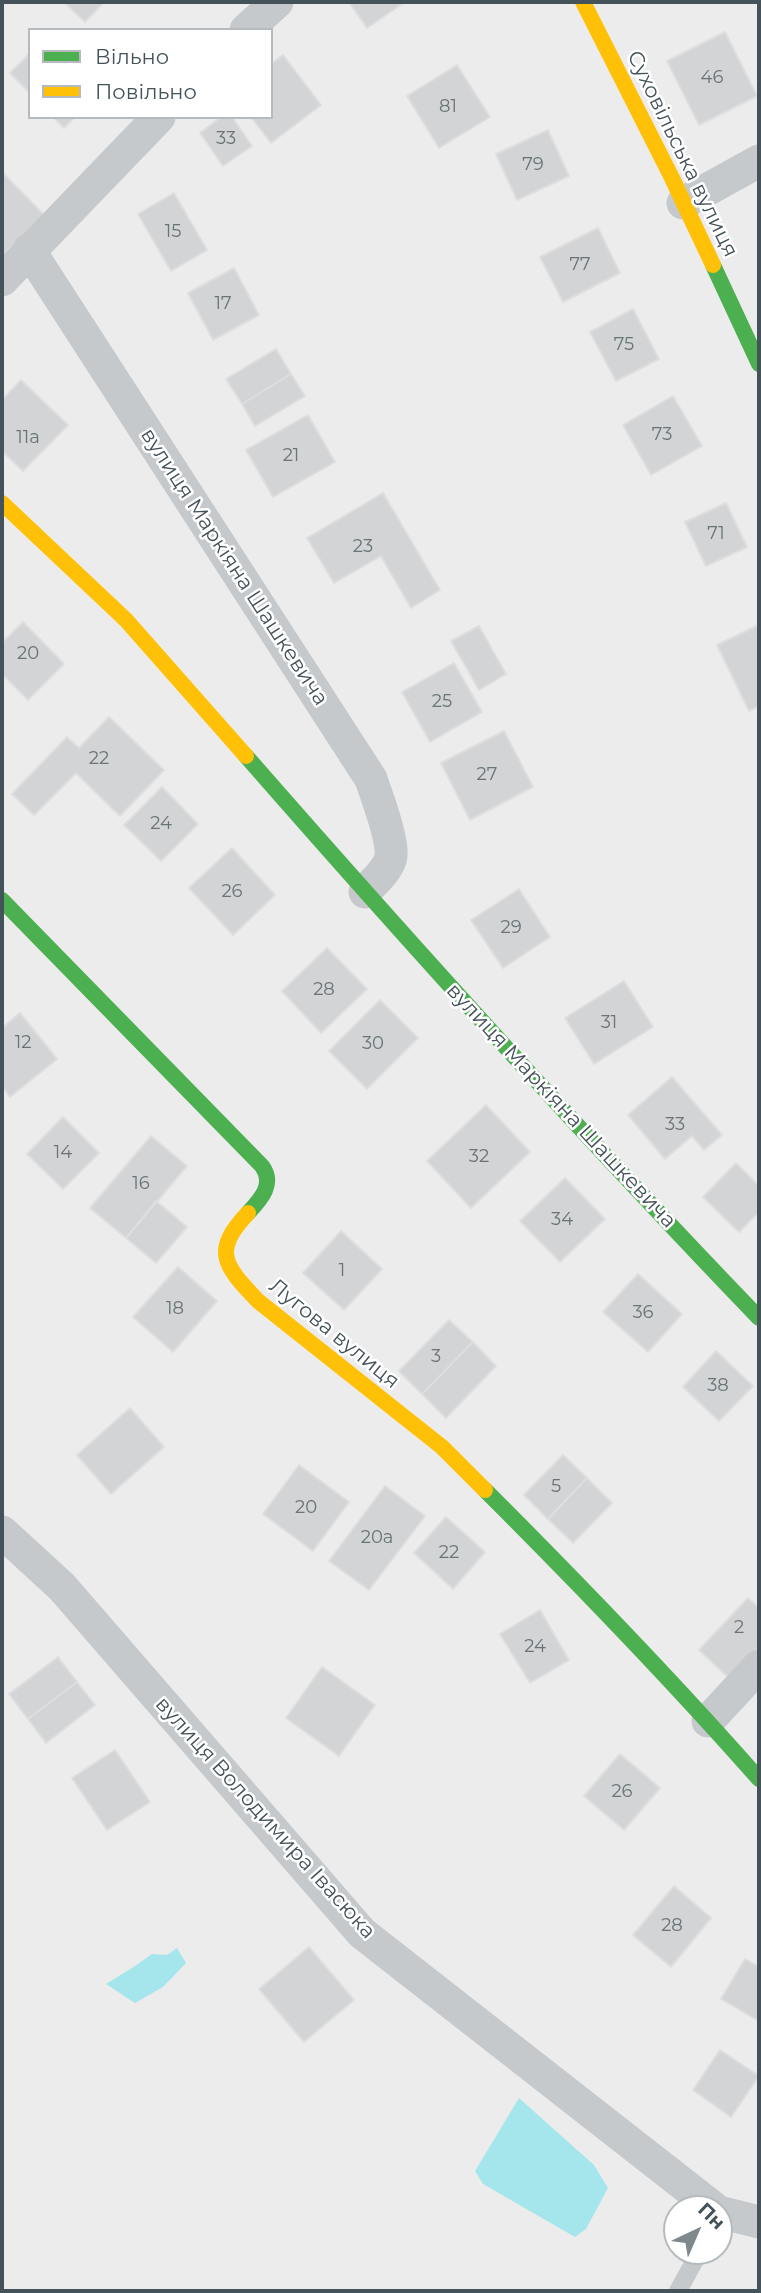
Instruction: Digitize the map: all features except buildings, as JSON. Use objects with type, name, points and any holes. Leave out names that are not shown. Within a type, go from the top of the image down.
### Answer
[{"type":"street","points":[[248,28],[277,2]]},
{"type":"street","name":"Суховільська вулиця","points":[[583,2],[759,364]]},
{"type":"street","points":[[2,280],[157,119]]},
{"type":"street","points":[[683,203],[759,161]]},
{"type":"street","name":"вулиця Маркіяна Шашкевича","points":[[29,250],[372,779],[389,839],[391,856],[384,871],[365,892]]},
{"type":"street","name":"вулиця Маркіяна Шашкевича","points":[[2,503],[126,620],[365,892],[660,1215],[759,1318]]},
{"type":"street","name":"Лугова вулиця","points":[[2,900],[257,1159],[267,1173],[265,1190],[228,1235],[225,1256],[234,1275],[258,1301],[442,1447],[586,1591],[759,1779]]},
{"type":"street","name":"вулиця Володимира Івасюка","points":[[2,1532],[62,1587],[362,1933],[696,2195]]},
{"type":"street","points":[[708,1721],[759,1666]]},
{"type":"street","name":"вулиця Володимира Івасюка","points":[[733,2216],[759,2222]]},
{"type":"lane","points":[[678,2291],[692,2265]]},
{"type":"water","points":[[177,1948],[186,1963],[163,1987],[135,2003],[106,1984],[152,1954],[167,1955]]},
{"type":"water","points":[[519,2098],[594,2165],[608,2188],[586,2229],[575,2237],[483,2184],[475,2171]]},
{"type":"traffic: fast","points":[[713,265],[759,364]]},
{"type":"traffic: fast","points":[[246,756],[499,1040],[759,1318]]},
{"type":"traffic: fast","points":[[2,900],[262,1166],[267,1185],[262,1197],[248,1213]]},
{"type":"traffic: fast","points":[[485,1490],[624,1632],[759,1779]]},
{"type":"traffic: slow","points":[[583,2],[713,265]]},
{"type":"traffic: slow","points":[[2,503],[126,620],[246,756]]},
{"type":"traffic: slow","points":[[248,1213],[229,1238],[226,1249],[227,1259],[237,1278],[258,1301],[442,1447],[485,1490]]}]
